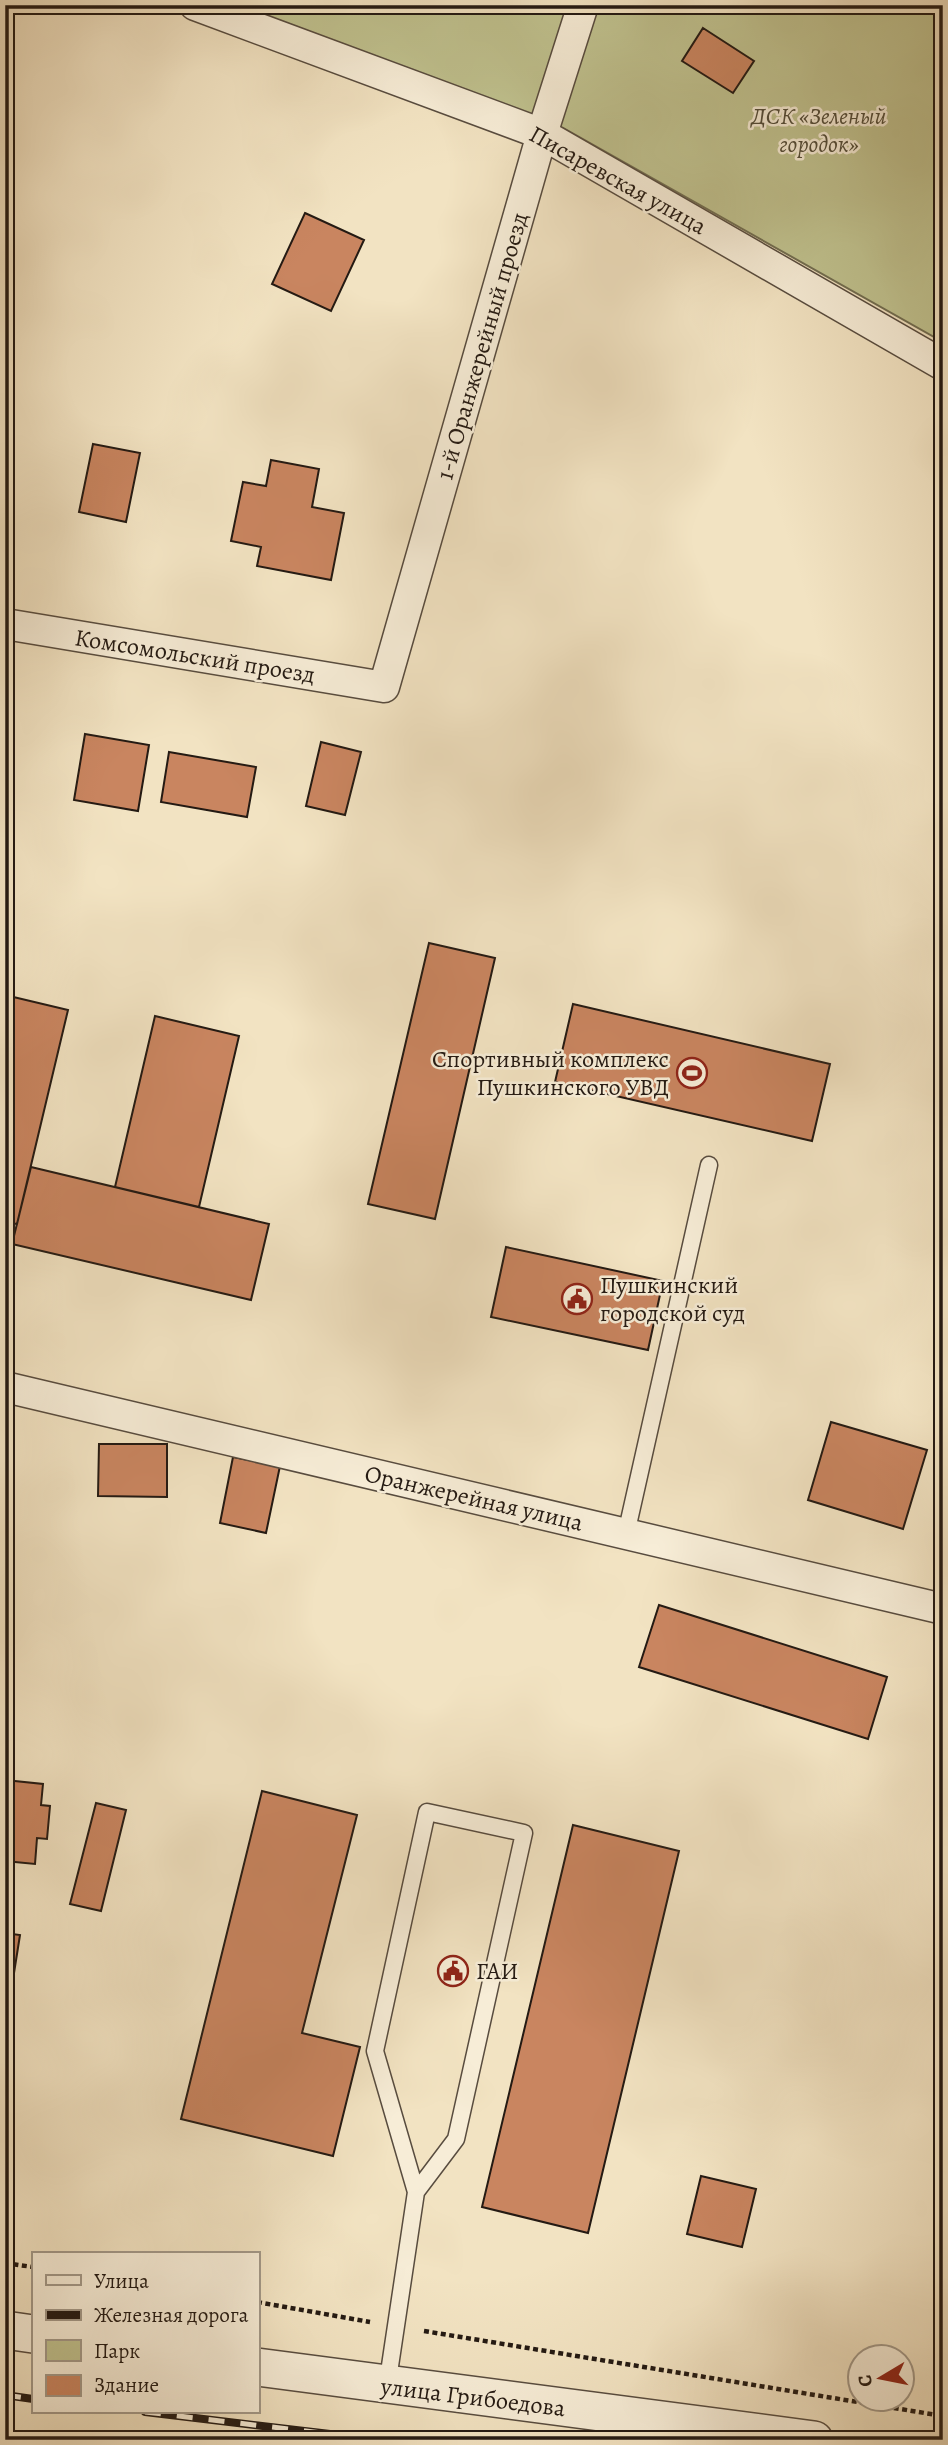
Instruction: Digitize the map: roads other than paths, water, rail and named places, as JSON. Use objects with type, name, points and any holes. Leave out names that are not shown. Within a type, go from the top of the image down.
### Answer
[{"type":"street","name":"Писаревская улица","points":[[195,5],[542,134],[943,365]]},
{"type":"street","name":"1-й Оранжерейный проезд","points":[[384,687],[542,134],[583,5]]},
{"type":"street","name":"Комсомольский проезд","points":[[5,624],[384,687]]},
{"type":"street","name":"Оранжерейная улица","points":[[5,1387],[943,1609]]},
{"type":"street","points":[[5,2330],[32,2334]]},
{"type":"street","name":"улица Грибоедова","points":[[259,2367],[814,2440]]},
{"type":"lane","points":[[626,1534],[709,1165]]},
{"type":"lane","points":[[387,2386],[416,2192],[375,2051],[427,1812],[524,1833],[456,2140],[416,2192]]},
{"type":"railway","points":[[5,2395],[32,2399]]},
{"type":"railway","points":[[162,2414],[381,2440]]},
{"type":"railway","points":[[5,2436],[34,2440]]},
{"type":"place","name":"Спортивный комплекс Пушкинского УВД","points":[[692,1073]]},
{"type":"place","name":"Пушкинский городской суд","points":[[577,1299]]},
{"type":"place","name":"ГАИ","points":[[453,1971]]},
{"type":"park label","name":"ДСК «Зеленый городок»","points":[[819,130]]}]
